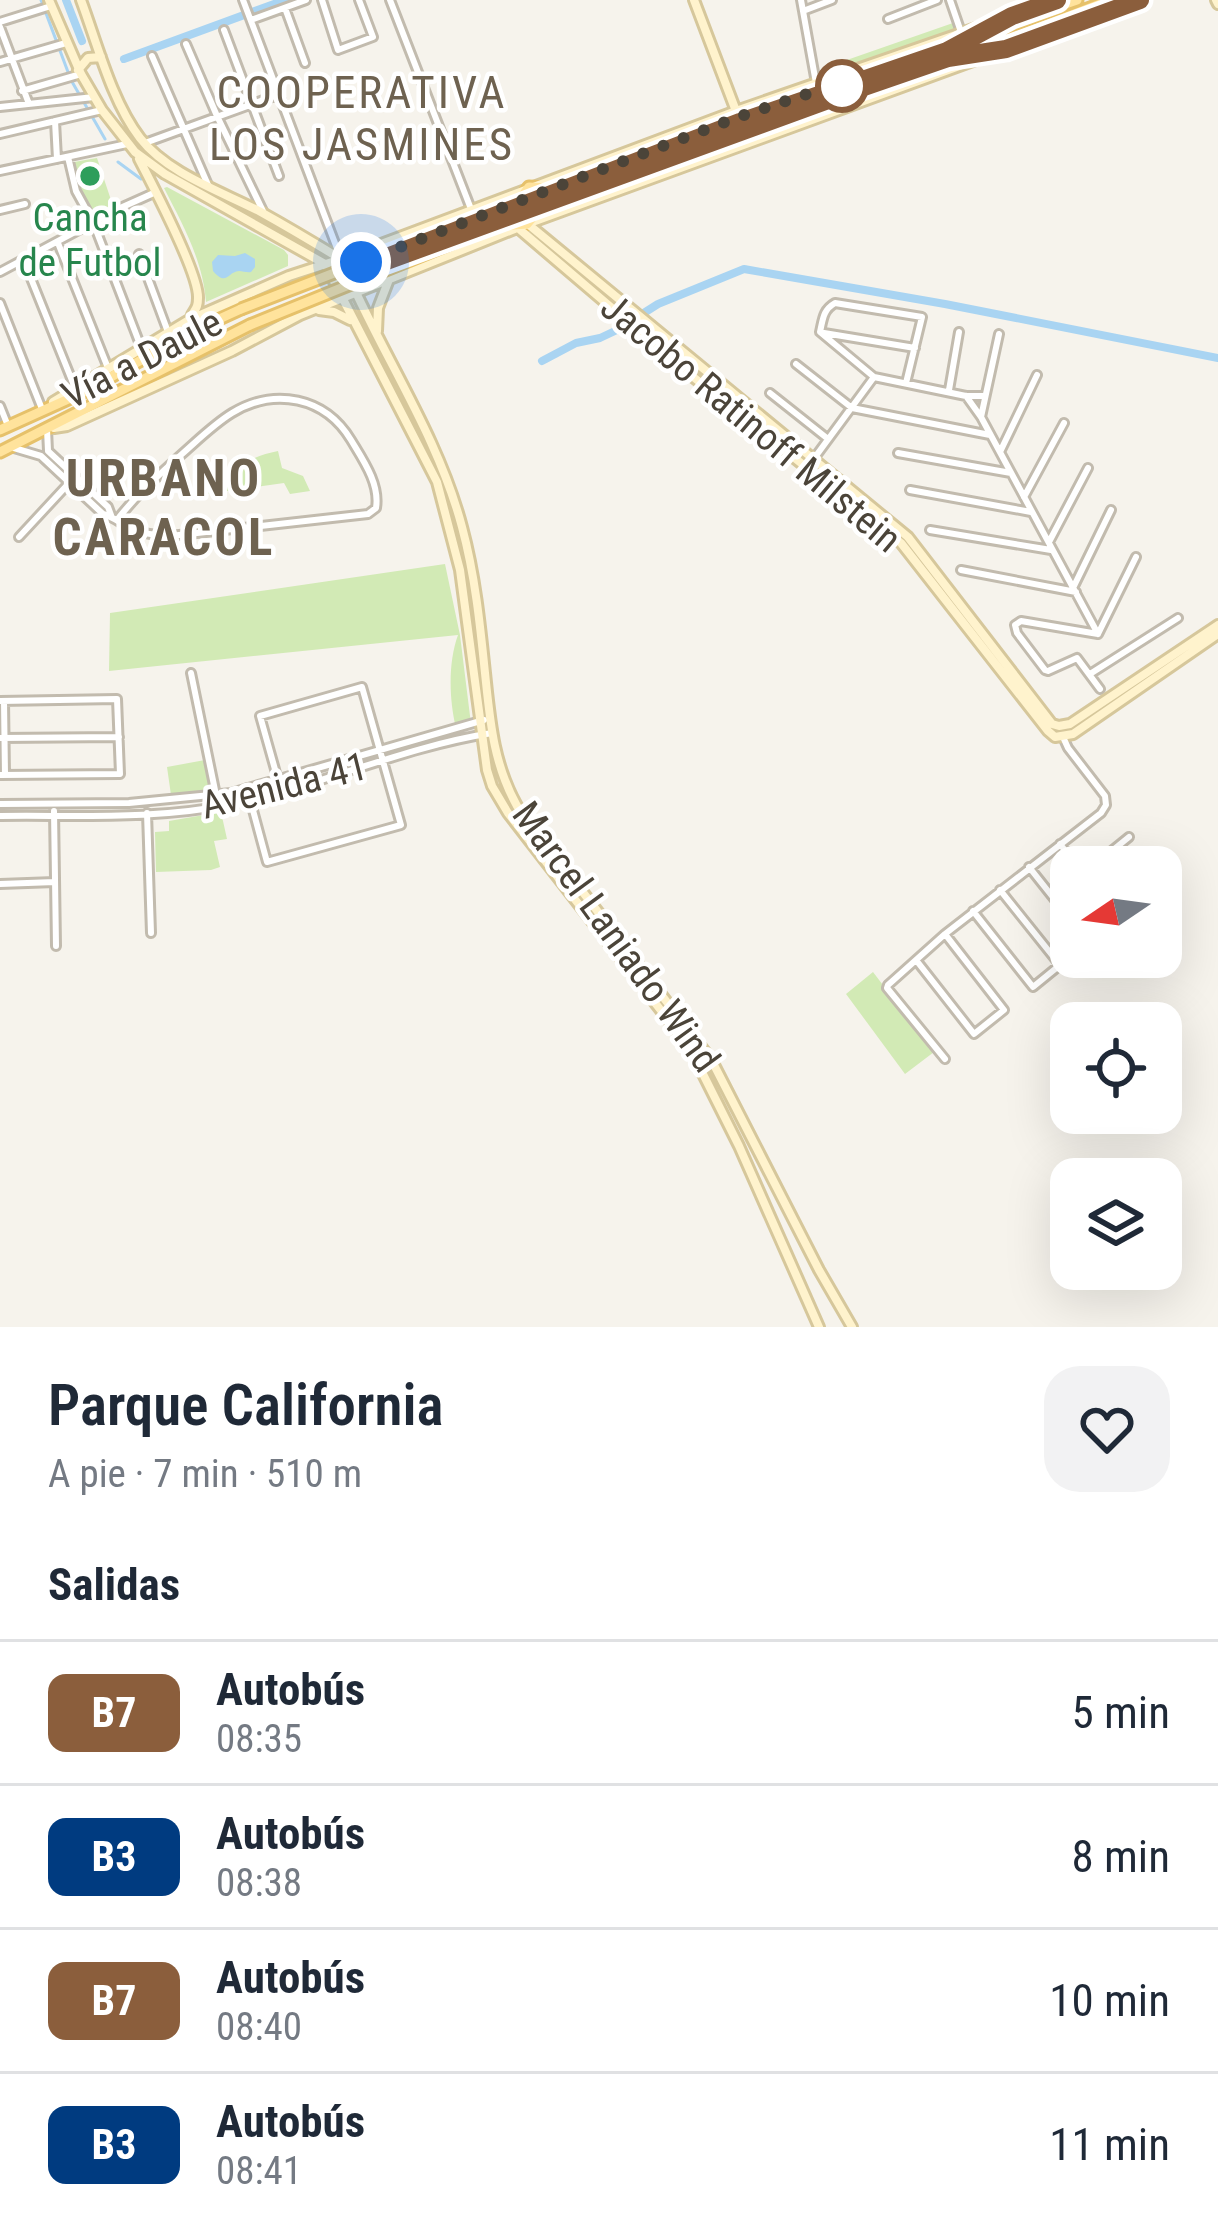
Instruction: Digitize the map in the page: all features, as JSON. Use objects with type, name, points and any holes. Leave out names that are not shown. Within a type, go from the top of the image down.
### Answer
[{"type":"main road","points":[[81,0],[128,118],[145,143],[165,161],[341,259]]},
{"type":"main road","points":[[694,0],[737,114]]},
{"type":"main road","points":[[968,37],[1057,0]]},
{"type":"main road","points":[[944,40],[968,37],[1077,0]]},
{"type":"main road","points":[[963,58],[1111,0]]},
{"type":"main road","name":"Vía a Daule","points":[[46,429],[67,426],[300,315],[523,226],[1140,0]]},
{"type":"main road","points":[[50,3],[81,76],[135,152],[157,170],[326,264]]},
{"type":"main road","name":"Vía a Daule","points":[[42,409],[189,320],[289,276],[529,187],[968,37]]},
{"type":"main road","name":"Vía a Daule","points":[[4,428],[242,309],[816,83],[944,40]]},
{"type":"main road","points":[[963,58],[1006,49]]},
{"type":"main road","points":[[81,76],[81,63],[90,56],[102,57]]},
{"type":"main road","name":"Vía a Daule","points":[[5,449],[250,325],[543,206],[963,58]]},
{"type":"main road","points":[[911,77],[928,77],[938,67]]},
{"type":"main road","points":[[81,76],[93,86],[100,85],[109,73]]},
{"type":"main road","points":[[807,93],[816,83],[831,86]]},
{"type":"main road","points":[[135,152],[196,285],[198,304],[189,320]]},
{"type":"main road","points":[[518,202],[529,187],[554,188]]},
{"type":"main road","points":[[494,227],[523,226],[543,206]]},
{"type":"main road","name":"Jacobo Ratinoff Milstein","points":[[523,226],[908,537],[1048,731],[1063,737]]},
{"type":"main road","name":"Jacobo Ratinoff Milstein","points":[[523,226],[687,372],[901,543],[1052,724],[1070,724],[1157,670]]},
{"type":"main road","points":[[290,244],[298,264],[289,276],[304,281],[311,295],[300,315]]},
{"type":"main road","name":"Marcel Laniado Wind","points":[[341,259],[434,450],[461,523],[473,568],[492,786],[698,1064],[819,1327]]},
{"type":"main road","name":"Marcel Laniado Wind","points":[[326,264],[437,482],[460,570],[485,720]]},
{"type":"main road","points":[[377,339],[378,308],[389,280]]},
{"type":"main road","points":[[311,311],[334,312],[354,323]]},
{"type":"main road","points":[[1063,737],[1218,630]]},
{"type":"main road","name":"Marcel Laniado Wind","points":[[486,734],[517,806],[712,1061],[852,1327]]},
{"type":"street","points":[[259,0],[245,4],[341,259]]},
{"type":"street","points":[[250,19],[306,0]]},
{"type":"street","points":[[322,0],[338,50],[373,37],[359,0]]},
{"type":"street","points":[[390,0],[471,209]]},
{"type":"street","points":[[801,0],[816,83]]},
{"type":"street","points":[[803,11],[832,0]]},
{"type":"street","points":[[888,19],[937,0]]},
{"type":"street","points":[[950,0],[968,37]]},
{"type":"street","points":[[29,104],[0,25],[50,3]]},
{"type":"street","points":[[285,8],[305,63]]},
{"type":"street","points":[[224,30],[279,176]]},
{"type":"street","points":[[0,62],[66,43]]},
{"type":"street","points":[[186,44],[265,214]]},
{"type":"street","points":[[152,56],[208,185]]},
{"type":"street","points":[[22,91],[81,76]]},
{"type":"street","points":[[145,143],[280,94]]},
{"type":"street","points":[[0,106],[94,97]]},
{"type":"street","points":[[0,134],[102,110]]},
{"type":"street","points":[[55,121],[57,159]]},
{"type":"street","points":[[0,171],[127,144]]},
{"type":"street","points":[[68,157],[76,191],[93,222],[141,347]]},
{"type":"street","points":[[0,272],[156,192]]},
{"type":"street","points":[[0,210],[25,204]]},
{"type":"street","points":[[58,242],[108,368]]},
{"type":"street","points":[[139,254],[168,332]]},
{"type":"street","points":[[24,261],[75,388]]},
{"type":"street","points":[[0,303],[42,409]]},
{"type":"street","points":[[820,332],[824,313],[835,303],[922,317],[906,382]]},
{"type":"street","points":[[820,332],[915,348]]},
{"type":"street","points":[[820,332],[874,377],[985,397]]},
{"type":"street","points":[[949,390],[959,332]]},
{"type":"street","points":[[981,417],[999,334]]},
{"type":"street","points":[[796,364],[851,407],[990,435]]},
{"type":"street","points":[[1000,452],[1037,375]]},
{"type":"street","points":[[807,468],[874,377]]},
{"type":"street","points":[[770,393],[828,439]]},
{"type":"street","points":[[967,396],[1098,634]]},
{"type":"street","points":[[46,429],[49,451],[72,480],[103,514],[128,528],[170,536],[368,514],[376,508],[377,499],[374,484],[341,424],[322,409],[279,397],[256,401],[230,414],[114,517]]},
{"type":"street","points":[[0,406],[4,428]]},
{"type":"street","points":[[1024,497],[1064,423]]},
{"type":"street","points":[[5,449],[41,455],[72,480]]},
{"type":"street","points":[[898,453],[1011,473]]},
{"type":"street","points":[[1051,546],[1088,468]]},
{"type":"street","points":[[20,537],[72,480]]},
{"type":"street","points":[[910,490],[1033,513]]},
{"type":"street","points":[[1074,590],[1111,510]]},
{"type":"street","points":[[930,530],[1051,546]]},
{"type":"street","points":[[1098,634],[1136,556]]},
{"type":"street","points":[[962,570],[1074,590]]},
{"type":"street","points":[[1090,674],[1178,618]]},
{"type":"street","points":[[1098,634],[1021,621],[1015,625],[1045,670],[1077,658],[1100,689]]},
{"type":"street","points":[[191,673],[216,795]]},
{"type":"street","points":[[247,788],[267,862],[401,825],[362,687],[260,716],[278,779]]},
{"type":"street","points":[[117,699],[118,737],[120,774],[3,775],[2,701],[117,699]]},
{"type":"street","name":"Avenida 41","points":[[4,804],[129,803],[216,795],[485,720]]},
{"type":"street","name":"Avenida 41","points":[[4,816],[193,810],[250,799],[486,734]]},
{"type":"street","points":[[2,738],[118,737]]},
{"type":"street","points":[[945,1059],[887,988],[944,934],[1101,813],[1105,796],[1063,737]]},
{"type":"street","points":[[4,804],[4,816]]},
{"type":"street","points":[[53,804],[56,946]]},
{"type":"street","points":[[147,813],[151,932]]},
{"type":"street","points":[[1119,846],[1130,837]]},
{"type":"street","points":[[1029,867],[1050,894]]},
{"type":"street","points":[[0,884],[55,882]]},
{"type":"street","points":[[974,911],[1033,987],[1060,965],[1000,890]]},
{"type":"street","points":[[916,960],[974,1034],[1004,1010],[944,934]]},
{"type":"green space","points":[[953,23],[955,29],[822,75],[821,69]]},
{"type":"green space","name":"Cancha de Futbol","points":[[97,158],[113,206],[94,217],[79,190],[74,162]]},
{"type":"green space","points":[[167,187],[284,250],[288,266],[206,302],[196,258]]},
{"type":"green space","points":[[278,451],[282,468],[303,476],[310,491],[290,494],[284,483],[206,494],[239,466]]},
{"type":"green space","points":[[445,564],[460,635],[471,724],[456,728],[452,705],[451,669],[458,635],[109,671],[110,613]]},
{"type":"green space","points":[[205,760],[211,789],[171,795],[167,767]]},
{"type":"green space","points":[[221,812],[227,839],[214,841],[220,867],[156,872],[155,832],[169,831],[169,821]]},
{"type":"green space","points":[[873,972],[934,1052],[905,1074],[846,994]]},
{"type":"water","points":[[245,253],[255,259],[251,272],[224,278],[213,271],[212,262],[218,255]]},
{"type":"waterway","points":[[41,0],[71,80],[105,139]]},
{"type":"waterway","points":[[66,0],[82,41]]},
{"type":"waterway","points":[[124,59],[285,0]]},
{"type":"waterway","points":[[118,162],[141,179]]},
{"type":"waterway","points":[[542,361],[576,343],[617,330],[658,304],[744,269],[1218,358]]},
{"type":"bus line","name":"B7","points":[[1057,0],[1012,16],[947,51],[740,122],[370,267],[861,88],[948,58],[1006,49],[1140,0]]},
{"type":"place","name":"Cancha de Futbol","points":[[90,176]]},
{"type":"district","name":"COOPERATIVA LOS JASMINES","points":[[362,118]]},
{"type":"district","name":"URBANO CARACOL","points":[[164,507]]},
{"type":"route","points":[[361,262],[738,117],[842,86]]}]
